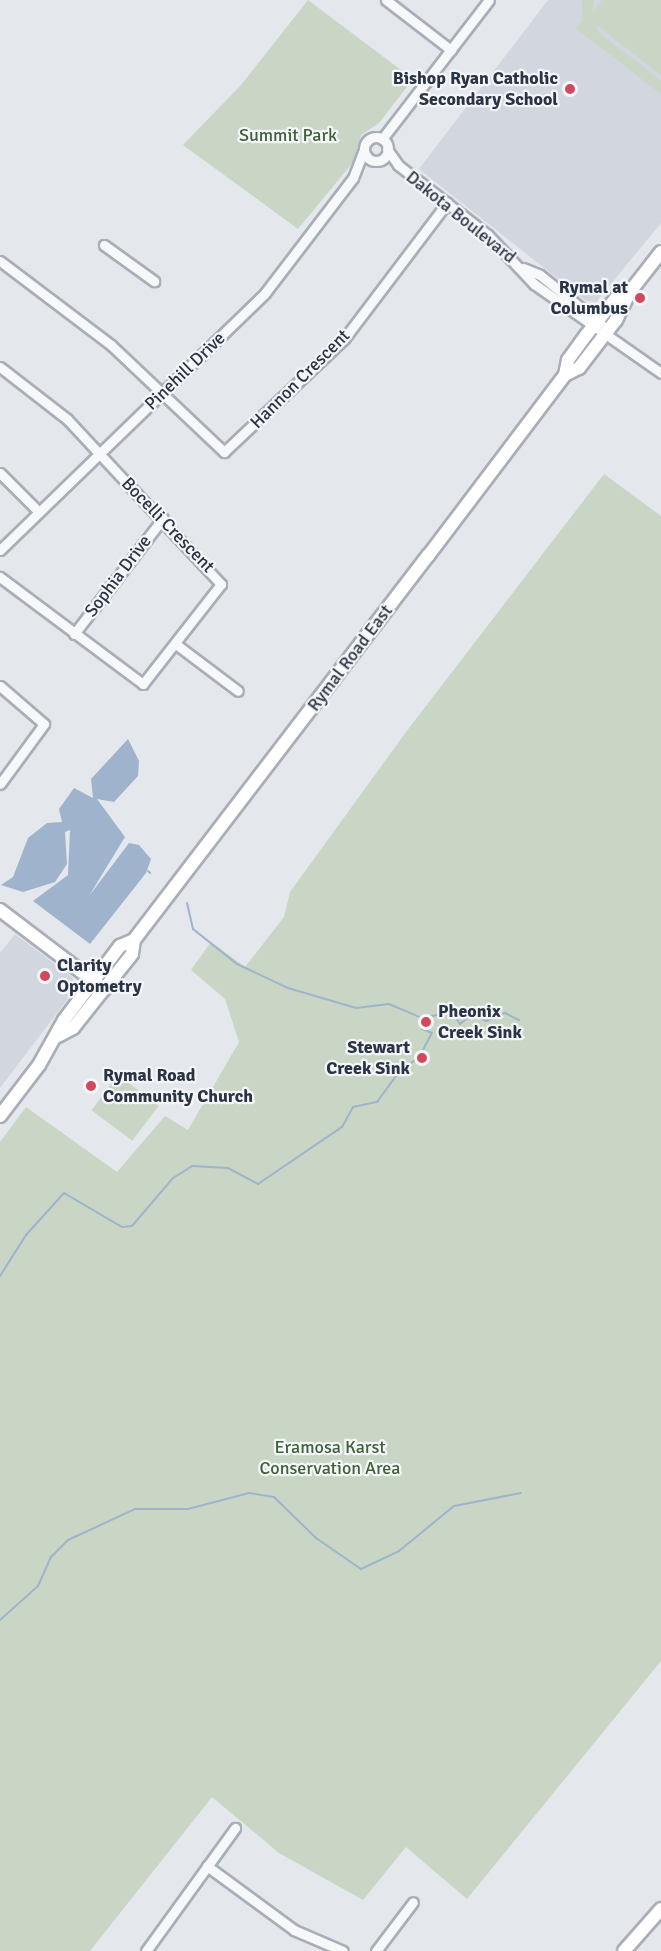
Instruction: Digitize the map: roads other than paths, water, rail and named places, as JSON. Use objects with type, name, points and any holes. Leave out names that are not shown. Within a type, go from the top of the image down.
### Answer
[{"type":"main road","name":"Rymal Road East","points":[[564,375],[579,368],[627,306],[629,293],[661,252]]},
{"type":"main road","name":"Rymal Road East","points":[[58,1036],[73,1028],[132,954],[134,940],[564,375],[568,360],[595,324],[616,297],[629,293]]},
{"type":"main road","points":[[0,910],[104,989]]},
{"type":"main road","name":"Rymal Road East","points":[[0,1116],[58,1036],[93,981],[120,946],[134,940]]},
{"type":"main road","points":[[624,1951],[661,1909]]},
{"type":"street","points":[[386,0],[451,50]]},
{"type":"street","points":[[377,160],[364,150],[371,138],[382,139],[489,0]]},
{"type":"street","name":"Dakota Boulevard","points":[[382,139],[398,165],[606,333]]},
{"type":"street","name":"Pinehill Drive","points":[[0,550],[265,292],[353,178],[377,160],[387,149]]},
{"type":"street","name":"Pinehill Drive","points":[[353,178],[364,150]]},
{"type":"street","name":"Dakota Boulevard","points":[[377,160],[398,165]]},
{"type":"street","name":"Hannon Crescent","points":[[0,261],[111,345],[217,451],[229,450],[344,339],[447,203]]},
{"type":"street","points":[[104,245],[154,281]]},
{"type":"street","points":[[606,333],[661,373]]},
{"type":"street","name":"Bocelli Crescent","points":[[0,367],[61,414],[163,519],[221,583],[177,645],[142,684],[0,577]]},
{"type":"street","points":[[0,473],[39,512]]},
{"type":"street","name":"Sophia Drive","points":[[74,634],[163,519]]},
{"type":"street","points":[[177,645],[238,691]]},
{"type":"street","points":[[0,686],[39,715],[44,726],[0,784]]},
{"type":"street","points":[[146,1951],[235,1828]]},
{"type":"street","points":[[207,1866],[294,1930],[343,1951]]},
{"type":"street","points":[[376,1951],[413,1902]]},
{"type":"water","points":[[128,739],[139,761],[138,776],[114,802],[97,799],[125,837],[89,896],[129,843],[139,845],[151,859],[146,873],[90,944],[33,901],[68,875],[70,830],[65,832],[67,864],[55,882],[23,892],[1,885],[13,877],[28,838],[47,823],[62,822],[59,809],[74,788],[93,798],[91,779]]},
{"type":"waterway","points":[[187,903],[193,929],[237,964],[288,988],[356,1008],[389,1004],[422,1018],[452,1012],[460,1024],[473,1013],[486,1021],[505,1013],[519,1020]]},
{"type":"waterway","points":[[0,1276],[26,1235],[64,1193],[122,1227],[132,1226],[173,1178],[192,1166],[228,1168],[258,1184],[342,1127],[353,1107],[377,1102],[401,1069],[419,1058],[432,1033],[422,1029],[422,1018]]},
{"type":"waterway","points":[[0,1620],[38,1586],[51,1557],[68,1540],[135,1509],[188,1509],[249,1493],[274,1497],[316,1538],[361,1569],[399,1551],[454,1506],[521,1493]]},
{"type":"place","name":"Bishop Ryan Catholic Secondary School","points":[[570,89]]},
{"type":"place","name":"Rymal at Columbus","points":[[640,298]]},
{"type":"place","name":"Clarity Optometry","points":[[45,976]]},
{"type":"place","name":"Pheonix Creek Sink","points":[[426,1022]]},
{"type":"place","name":"Stewart Creek Sink","points":[[422,1058]]},
{"type":"place","name":"Rymal Road Community Church","points":[[91,1086]]},
{"type":"park label","name":"Summit Park","points":[[288,135]]},
{"type":"park label","name":"Eramosa Karst Conservation Area","points":[[330,1458]]}]
